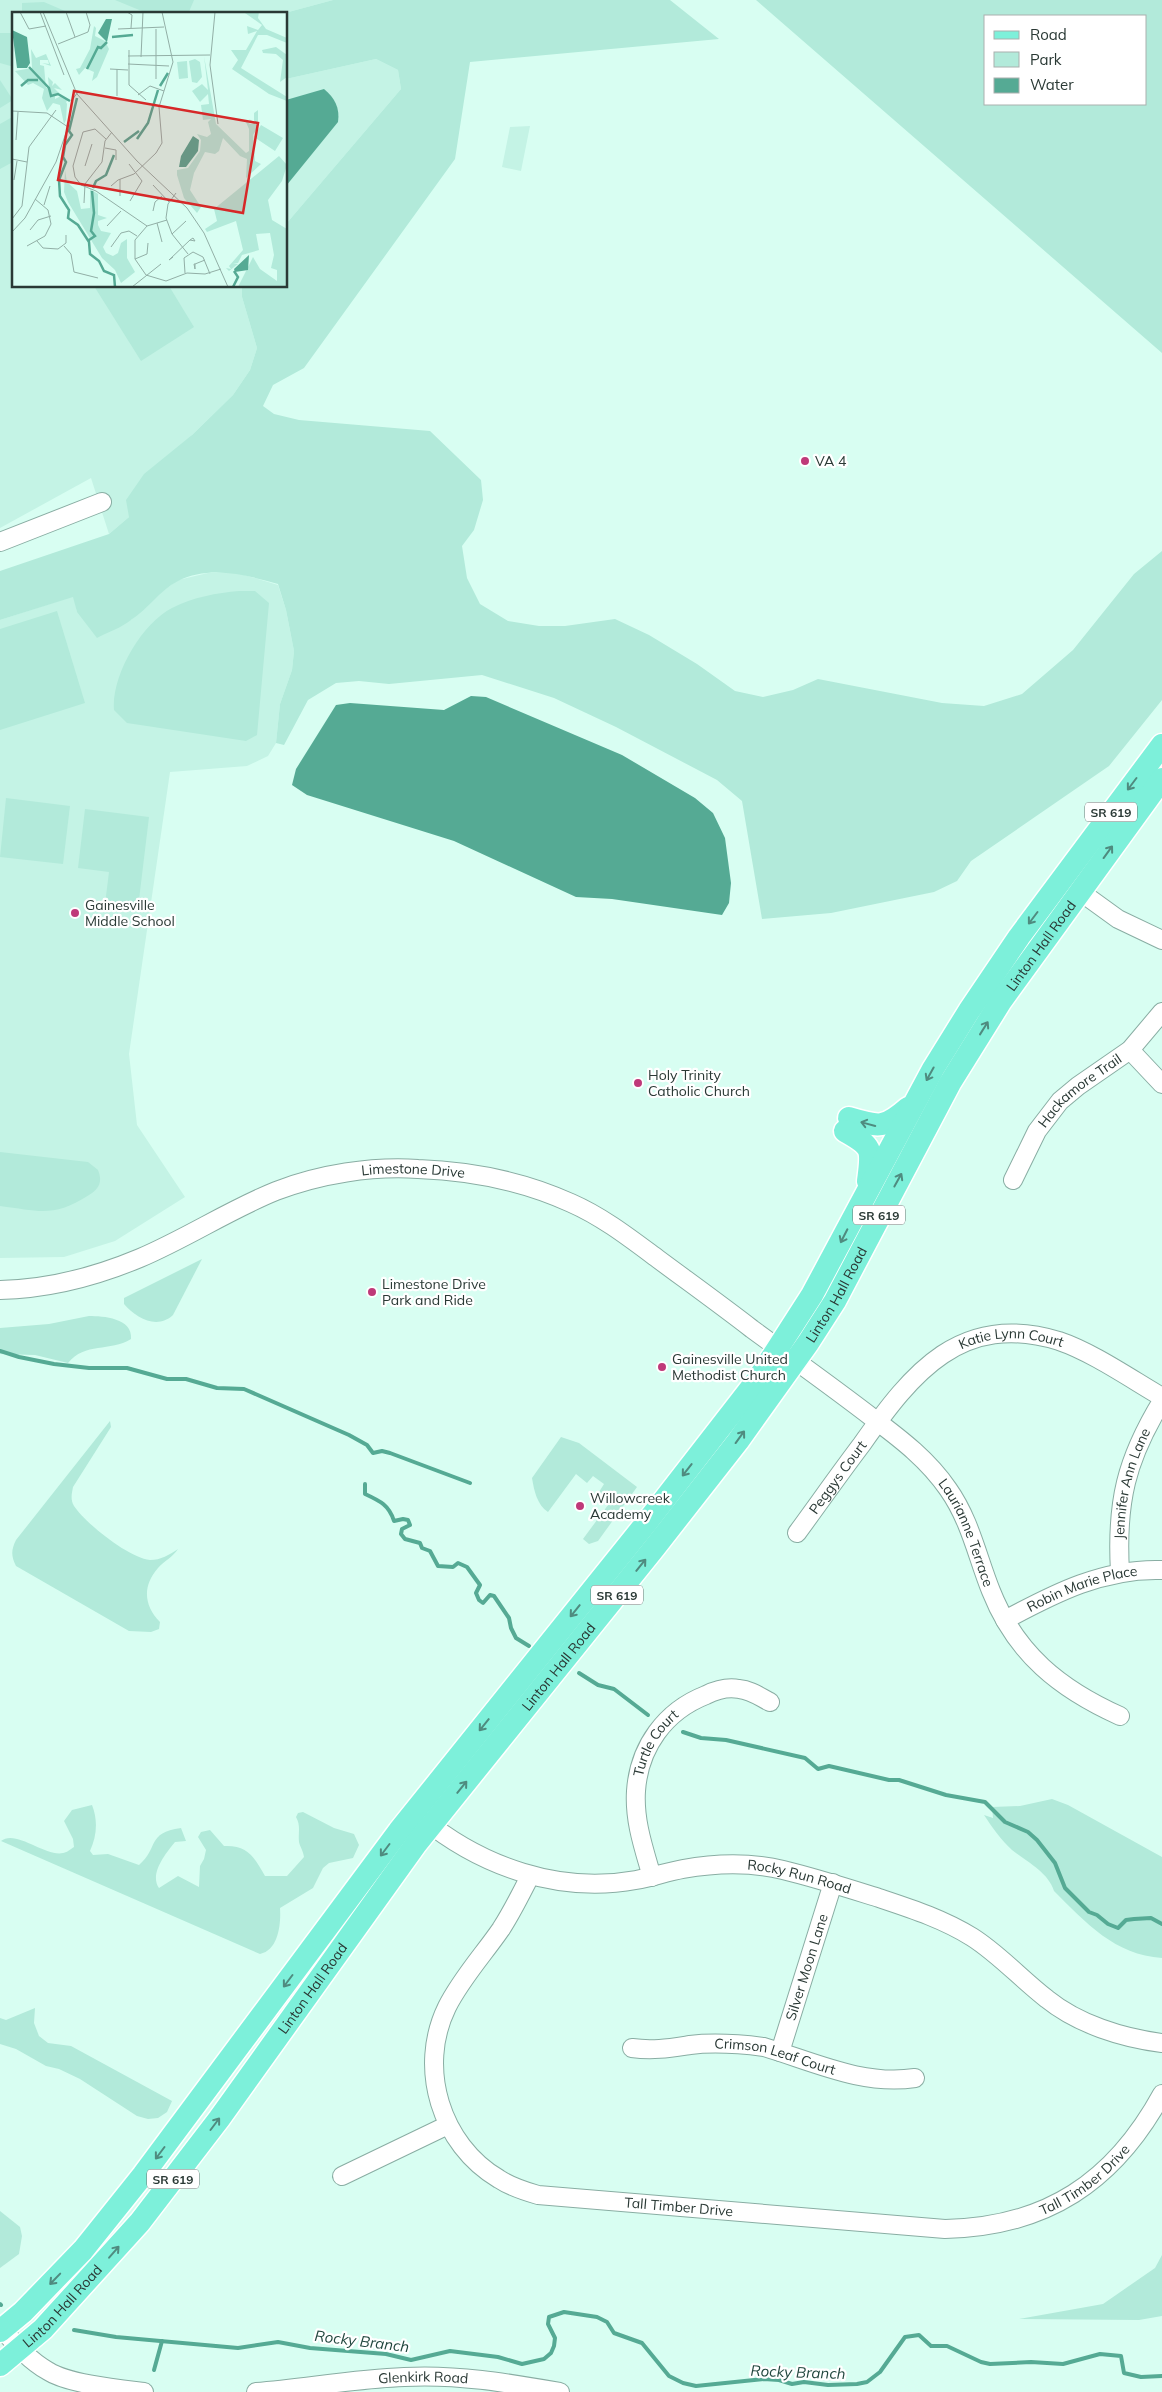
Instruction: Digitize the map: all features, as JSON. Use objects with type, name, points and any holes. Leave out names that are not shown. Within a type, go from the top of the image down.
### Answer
[{"type":"main road","name":"Linton Hall Road","points":[[788,1353],[835,1301],[959,1070],[1030,959],[1071,886],[1162,745]]},
{"type":"main road","name":"Linton Hall Road","points":[[1,2330],[23,2312],[82,2250],[144,2176],[423,1818],[655,1547],[738,1441],[788,1353],[812,1295],[914,1103],[978,996],[1162,779]]},
{"type":"main road","points":[[867,1191],[871,1152],[847,1124],[884,1126],[894,1121],[914,1103]]},
{"type":"main road","name":"Linton Hall Road","points":[[0,2365],[33,2339],[96,2272],[163,2193],[219,2119],[423,1818]]},
{"type":"street","points":[[0,542],[102,502]]},
{"type":"street","points":[[1071,886],[1118,919],[1162,940]]},
{"type":"street","name":"Hackamore Trail","points":[[1013,1180],[1037,1131],[1060,1101],[1078,1086],[1130,1050],[1162,1012]]},
{"type":"street","points":[[1130,1050],[1162,1084]]},
{"type":"street","name":"Limestone Drive","points":[[0,1290],[46,1286],[82,1277],[138,1259],[243,1206],[298,1184],[333,1175],[361,1171],[415,1168],[501,1179],[541,1190],[574,1204],[632,1240],[788,1353]]},
{"type":"street","name":"Katie Lynn Court","points":[[878,1422],[901,1391],[935,1359],[967,1342],[1006,1334],[1026,1334],[1061,1342],[1162,1399]]},
{"type":"street","name":"Laurianne Terrace","points":[[788,1353],[916,1452],[949,1490],[971,1531],[991,1591],[1005,1620],[1017,1639],[1046,1673],[1091,1703],[1120,1716]]},
{"type":"street","name":"Jennifer Ann Lane","points":[[1120,1572],[1118,1544],[1122,1490],[1137,1447],[1162,1399]]},
{"type":"street","name":"Peggys Court","points":[[798,1533],[878,1422]]},
{"type":"street","name":"Robin Marie Place","points":[[1005,1620],[1073,1586],[1120,1572],[1162,1570]]},
{"type":"street","name":"Turtle Court","points":[[652,1877],[638,1825],[636,1790],[643,1757],[655,1733],[682,1707],[714,1691],[738,1688],[750,1691],[770,1702]]},
{"type":"street","name":"Rocky Run Road","points":[[423,1818],[494,1862],[530,1876],[555,1881],[604,1884],[652,1877],[708,1865],[734,1864],[780,1869],[833,1883],[926,1914],[950,1925],[995,1954],[1048,2000],[1076,2017],[1128,2037],[1162,2043]]},
{"type":"street","name":"Tall Timber Drive","points":[[530,1876],[501,1928],[454,1995],[441,2023],[436,2042],[434,2077],[437,2096],[448,2125],[470,2156],[485,2170],[514,2187],[538,2195],[915,2227],[971,2229],[1021,2219],[1063,2201],[1084,2188],[1104,2172],[1133,2140],[1162,2094]]},
{"type":"street","name":"Silver Moon Lane","points":[[780,2052],[833,1883]]},
{"type":"street","name":"Crimson Leaf Court","points":[[632,2048],[648,2050],[712,2043],[764,2047],[860,2077],[880,2080],[915,2078]]},
{"type":"street","points":[[342,2176],[448,2125]]},
{"type":"street","points":[[1,2330],[20,2350],[38,2364],[60,2377],[144,2392]]},
{"type":"street","name":"Glenkirk Road","points":[[256,2392],[338,2382],[396,2378],[560,2392]]},
{"type":"shaded area","points":[[0,0],[333,0],[288,12],[12,12],[12,288],[242,288],[242,297],[257,348],[250,370],[233,395],[192,435],[129,517],[109,534],[91,478],[0,528]]},
{"type":"shaded area","points":[[376,59],[398,70],[401,89],[288,222],[288,79]]},
{"type":"shaded area","points":[[530,126],[521,171],[502,167],[510,127]]},
{"type":"shaded area","name":"Gainesville Middle School","points":[[208,573],[238,573],[278,585],[286,610],[294,651],[292,670],[280,704],[276,743],[268,756],[247,766],[170,772],[129,1054],[137,1125],[185,1197],[115,1241],[64,1257],[0,1258],[0,620],[74,596],[77,612],[131,620],[160,593],[178,580]]},
{"type":"green space","points":[[115,0],[194,0],[189,12],[144,12]]},
{"type":"green space","points":[[333,0],[670,0],[719,39],[470,62],[455,159],[304,368],[273,385],[263,406],[274,414],[299,420],[430,431],[481,480],[483,500],[474,530],[462,546],[467,578],[480,604],[508,621],[539,626],[565,626],[615,619],[649,635],[697,664],[735,691],[763,697],[793,690],[818,679],[942,703],[984,706],[1022,694],[1073,650],[1134,574],[1162,551],[1162,700],[1109,766],[971,861],[957,881],[934,892],[831,913],[762,919],[742,801],[717,780],[616,727],[554,698],[482,675],[389,684],[359,681],[336,683],[308,700],[284,745],[276,743],[280,704],[292,670],[294,651],[286,610],[278,584],[228,573],[203,573],[190,576],[171,585],[127,623],[97,638],[77,612],[73,597],[0,620],[0,571],[109,534],[129,517],[126,500],[144,474],[192,435],[233,395],[250,370],[257,348],[242,297],[242,288],[288,288],[288,222],[401,89],[398,70],[376,59],[288,79],[288,12]]},
{"type":"green space","points":[[756,0],[1162,0],[1162,353]]},
{"type":"green space","points":[[44,2],[67,12],[22,12],[22,3]]},
{"type":"green space","points":[[0,33],[12,33],[12,66],[0,63]]},
{"type":"green space","points":[[0,80],[12,101],[0,108]]},
{"type":"green space","points":[[12,117],[12,161],[0,169],[0,124]]},
{"type":"green space","points":[[95,288],[170,288],[194,327],[141,361]]},
{"type":"green space","points":[[255,591],[269,603],[257,735],[246,741],[127,723],[114,710],[114,696],[123,667],[150,625],[172,608],[188,601],[214,594]]},
{"type":"green space","points":[[57,611],[85,703],[0,730],[0,629]]},
{"type":"green space","points":[[6,798],[70,806],[63,864],[0,857]]},
{"type":"green space","points":[[85,809],[149,817],[138,908],[105,904],[109,872],[78,868]]},
{"type":"green space","points":[[0,1152],[88,1162],[98,1170],[100,1182],[98,1188],[76,1202],[56,1210],[36,1211],[0,1206]]},
{"type":"green space","points":[[202,1259],[173,1315],[167,1319],[154,1322],[141,1318],[124,1304],[124,1298]]},
{"type":"green space","points":[[89,1316],[109,1318],[122,1322],[130,1332],[131,1339],[123,1343],[82,1352],[68,1363],[35,1355],[0,1354],[0,1328],[49,1324]]},
{"type":"green space","points":[[110,1421],[111,1427],[73,1487],[72,1501],[80,1513],[97,1530],[120,1547],[141,1558],[158,1559],[178,1549],[158,1568],[149,1582],[147,1589],[148,1603],[160,1622],[159,1629],[151,1632],[129,1631],[16,1566],[12,1556],[16,1540]]},
{"type":"green space","points":[[561,1437],[579,1443],[637,1487],[598,1541],[589,1544],[583,1539],[611,1501],[599,1492],[604,1484],[593,1476],[587,1483],[576,1474],[548,1512],[541,1505],[535,1492],[532,1478]]},
{"type":"green space","points":[[1052,1799],[1068,1805],[1162,1857],[1162,1958],[1145,1956],[1130,1951],[1102,1935],[1054,1891],[1042,1873],[1008,1846],[984,1815],[993,1818],[992,1807],[1020,1806]]},
{"type":"green space","points":[[92,1805],[96,1822],[94,1840],[90,1851],[93,1855],[108,1854],[139,1865],[145,1859],[158,1837],[170,1830],[181,1828],[186,1841],[175,1842],[163,1858],[156,1876],[159,1888],[178,1876],[199,1887],[200,1866],[206,1850],[198,1837],[201,1832],[210,1830],[224,1846],[232,1846],[249,1853],[265,1876],[287,1876],[304,1857],[299,1842],[299,1826],[296,1817],[298,1813],[303,1812],[334,1828],[354,1834],[359,1845],[353,1858],[329,1863],[323,1868],[313,1888],[280,1908],[278,1935],[275,1942],[260,1954],[1,1841],[7,1838],[14,1838],[48,1851],[56,1853],[66,1852],[74,1847],[73,1839],[64,1821],[72,1810]]},
{"type":"green space","points":[[35,2008],[34,2023],[39,2036],[48,2043],[71,2046],[172,2101],[167,2112],[158,2118],[148,2119],[137,2116],[80,2079],[59,2069],[46,2066],[16,2049],[0,2044],[0,2018],[6,2020]]},
{"type":"green space","points":[[0,2211],[20,2227],[22,2236],[19,2254],[0,2268]]},
{"type":"green space","points":[[1162,2255],[1162,2316],[1139,2320],[1019,2319],[1103,2304],[1155,2268]]},
{"type":"water","points":[[324,89],[336,104],[338,122],[288,184],[288,99]]},
{"type":"water","points":[[471,696],[486,697],[622,755],[695,798],[713,813],[725,838],[731,883],[729,903],[722,915],[612,899],[576,897],[454,841],[307,795],[292,785],[296,769],[336,705],[350,703],[444,710]]},
{"type":"waterway","points":[[0,1351],[54,1364],[89,1368],[127,1368],[167,1379],[186,1379],[217,1388],[244,1389],[349,1435],[367,1445],[373,1453],[382,1451],[390,1453],[470,1483]]},
{"type":"waterway","points":[[365,1484],[365,1494],[383,1504],[394,1521],[408,1520],[410,1525],[402,1529],[401,1534],[405,1539],[420,1543],[422,1548],[430,1551],[438,1566],[453,1567],[458,1563],[467,1567],[480,1585],[476,1593],[479,1600],[483,1603],[490,1595],[494,1596],[509,1618],[516,1638],[529,1646]]},
{"type":"waterway","points":[[579,1673],[598,1685],[614,1689],[648,1715]]},
{"type":"waterway","points":[[683,1732],[701,1738],[726,1740],[805,1758],[818,1769],[829,1766],[889,1780],[899,1780],[946,1795],[985,1802],[1005,1822],[1028,1832],[1037,1840],[1055,1863],[1065,1888],[1089,1912],[1118,1928],[1126,1920],[1134,1919],[1151,1918],[1162,1924]]},
{"type":"waterway","name":"Rocky Branch","points":[[74,2330],[116,2337],[238,2348],[278,2342],[310,2348],[386,2354],[411,2360],[450,2351],[498,2357],[522,2364],[544,2359],[551,2353],[555,2338],[548,2324],[549,2317],[564,2312],[597,2317],[607,2322],[614,2333],[642,2343],[669,2376],[683,2383],[696,2386],[764,2379],[779,2380],[792,2384],[804,2382],[828,2385],[867,2382],[880,2372],[905,2337],[919,2335],[931,2346],[947,2346],[981,2362],[990,2364],[1031,2362],[1063,2364],[1100,2354],[1121,2356],[1124,2373],[1141,2377],[1162,2376]]},
{"type":"waterway","points":[[154,2370],[162,2341]]},
{"type":"place","name":"VA 4","points":[[805,461]]},
{"type":"place","name":"Gainesville Middle School","points":[[75,913]]},
{"type":"place","name":"Holy Trinity Catholic Church","points":[[638,1083]]},
{"type":"place","name":"Limestone Drive Park and Ride","points":[[372,1292]]},
{"type":"place","name":"Gainesville United Methodist Church","points":[[662,1367]]},
{"type":"place","name":"Willowcreek Academy","points":[[580,1506]]}]
